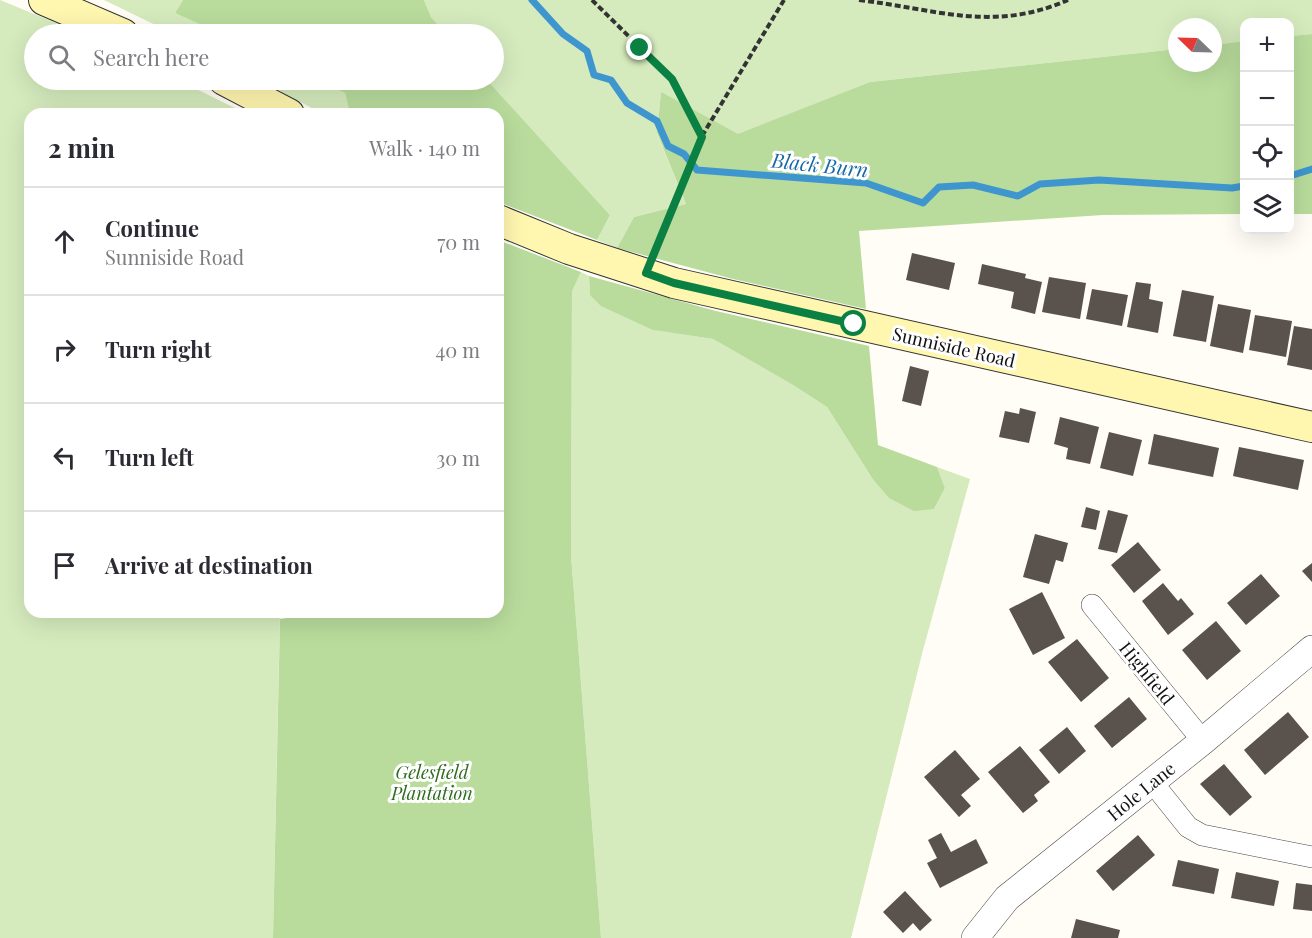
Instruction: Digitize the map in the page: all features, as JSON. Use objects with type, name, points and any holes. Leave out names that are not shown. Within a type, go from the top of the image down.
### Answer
[{"type":"main road","points":[[44,0],[100,24]]},
{"type":"main road","points":[[243,90],[278,108]]},
{"type":"main road","name":"Sunniside Road","points":[[504,222],[579,252],[674,283],[1312,427]]},
{"type":"street","name":"Highfield","points":[[1092,605],[1203,741]]},
{"type":"street","name":"Hole Lane","points":[[975,938],[1007,898],[1203,741],[1312,649]]},
{"type":"street","points":[[1152,782],[1188,826],[1202,835],[1312,856]]},
{"type":"path","points":[[592,0],[672,79],[702,137]]},
{"type":"path","points":[[646,273],[702,137],[784,0]]},
{"type":"path","points":[[859,0],[942,13],[996,18],[1042,11],[1068,0]]},
{"type":"green space","points":[[0,0],[59,24],[24,24],[24,90],[198,90],[235,108],[24,108],[24,618],[280,618],[273,938],[0,938]]},
{"type":"green space","points":[[104,0],[183,0],[175,13],[199,24],[153,24]]},
{"type":"green space","points":[[183,0],[424,0],[431,17],[437,24],[199,24],[175,13]]},
{"type":"green space","points":[[424,0],[1312,0],[1312,34],[1294,36],[1294,18],[1240,18],[1240,42],[1222,44],[1222,18],[1168,18],[1168,50],[870,82],[738,135],[661,93],[657,134],[686,204],[634,217],[617,248],[597,240],[610,215],[496,90],[504,90],[504,24],[437,24],[431,17]]},
{"type":"green space","points":[[1312,34],[1312,214],[1294,214],[1294,36]]},
{"type":"green space","points":[[1240,42],[1240,214],[1103,215],[859,231],[866,309],[733,279],[617,248],[634,217],[686,204],[657,133],[661,92],[738,134],[870,82],[1168,50],[1168,72],[1222,72],[1222,44]]},
{"type":"green space","points":[[278,90],[338,90],[345,93],[349,108],[312,108]]},
{"type":"green space","points":[[338,90],[496,90],[610,215],[597,240],[504,204],[504,108],[349,108],[345,93]]},
{"type":"green space","name":"Gelesfield Plantation","points":[[504,242],[581,272],[572,291],[571,555],[601,938],[273,938],[280,619],[504,618]]},
{"type":"green space","points":[[581,272],[589,276],[590,295],[654,330],[713,339],[827,407],[872,478],[934,509],[945,488],[937,467],[970,479],[922,654],[851,938],[601,938],[571,555],[572,290]]},
{"type":"green space","points":[[589,276],[716,311],[869,346],[878,445],[937,467],[945,488],[934,509],[914,511],[889,498],[872,478],[827,407],[713,339],[653,330],[601,306],[590,295]]},
{"type":"building","points":[[912,253],[955,263],[949,290],[906,280]]},
{"type":"building","points":[[982,264],[1026,274],[1025,278],[1042,282],[1035,314],[1011,308],[1014,292],[978,284]]},
{"type":"building","points":[[1049,277],[1086,283],[1080,319],[1042,312]]},
{"type":"building","points":[[1136,282],[1151,284],[1149,299],[1163,302],[1158,333],[1127,327]]},
{"type":"building","points":[[1092,289],[1128,295],[1122,326],[1086,319]]},
{"type":"building","points":[[1182,290],[1214,296],[1206,342],[1173,336]]},
{"type":"building","points":[[1218,304],[1251,310],[1243,353],[1210,346]]},
{"type":"building","points":[[1255,315],[1292,321],[1286,357],[1249,350]]},
{"type":"building","points":[[1294,326],[1312,329],[1312,370],[1287,365]]},
{"type":"building","points":[[910,366],[929,371],[921,406],[902,401]]},
{"type":"building","points":[[1020,408],[1036,412],[1029,443],[999,437],[1005,411],[1019,414]]},
{"type":"building","points":[[1060,417],[1099,427],[1090,464],[1066,459],[1068,448],[1054,444]]},
{"type":"building","points":[[1109,432],[1142,440],[1133,476],[1100,468]]},
{"type":"building","points":[[1154,434],[1219,448],[1213,477],[1148,464]]},
{"type":"building","points":[[1239,447],[1304,460],[1298,490],[1233,476]]},
{"type":"building","points":[[1086,507],[1100,511],[1096,530],[1081,527]]},
{"type":"building","points":[[1108,510],[1128,515],[1117,553],[1098,549]]},
{"type":"building","points":[[1035,534],[1068,543],[1063,562],[1056,560],[1049,584],[1023,577]]},
{"type":"building","points":[[1138,542],[1161,570],[1134,593],[1111,565]]},
{"type":"building","points":[[1312,563],[1312,582],[1302,571]]},
{"type":"building","points":[[1261,574],[1280,596],[1246,625],[1227,603]]},
{"type":"building","points":[[1163,583],[1178,601],[1181,598],[1194,614],[1168,635],[1142,601]]},
{"type":"building","points":[[1042,592],[1065,638],[1033,655],[1009,609]]},
{"type":"building","points":[[1216,621],[1241,651],[1207,680],[1182,650]]},
{"type":"building","points":[[1077,639],[1109,678],[1081,702],[1048,662]]},
{"type":"building","points":[[1129,697],[1147,719],[1112,748],[1094,726]]},
{"type":"building","points":[[1288,712],[1309,737],[1265,775],[1244,750]]},
{"type":"building","points":[[1067,727],[1086,751],[1059,774],[1039,750]]},
{"type":"building","points":[[1020,746],[1050,782],[1034,795],[1038,801],[1023,813],[988,772]]},
{"type":"building","points":[[955,750],[980,779],[961,795],[971,806],[959,817],[924,777]]},
{"type":"building","points":[[1224,764],[1252,797],[1230,816],[1200,784]]},
{"type":"building","points":[[941,833],[951,852],[976,839],[988,863],[940,888],[927,863],[937,858],[928,840]]},
{"type":"building","points":[[1138,835],[1155,855],[1113,891],[1096,871]]},
{"type":"building","points":[[1178,860],[1219,869],[1214,894],[1172,886]]},
{"type":"building","points":[[1236,872],[1279,881],[1274,906],[1231,898]]},
{"type":"building","points":[[1296,883],[1312,885],[1312,911],[1293,909]]},
{"type":"building","points":[[905,891],[932,920],[920,931],[913,923],[903,933],[883,912]]},
{"type":"building","points":[[1076,919],[1120,930],[1118,938],[1071,938]]},
{"type":"waterway","name":"Black Burn","points":[[532,0],[563,34],[587,51],[594,75],[611,80],[627,103],[657,121],[668,146],[684,154],[697,170],[866,183],[923,203],[939,187],[973,185],[1018,196],[1040,184],[1099,180],[1240,187]]},
{"type":"waterway","name":"Black Burn","points":[[1294,175],[1312,169]]},
{"type":"route","points":[[640,48],[672,79],[702,137],[646,273],[674,283],[854,324]]}]
